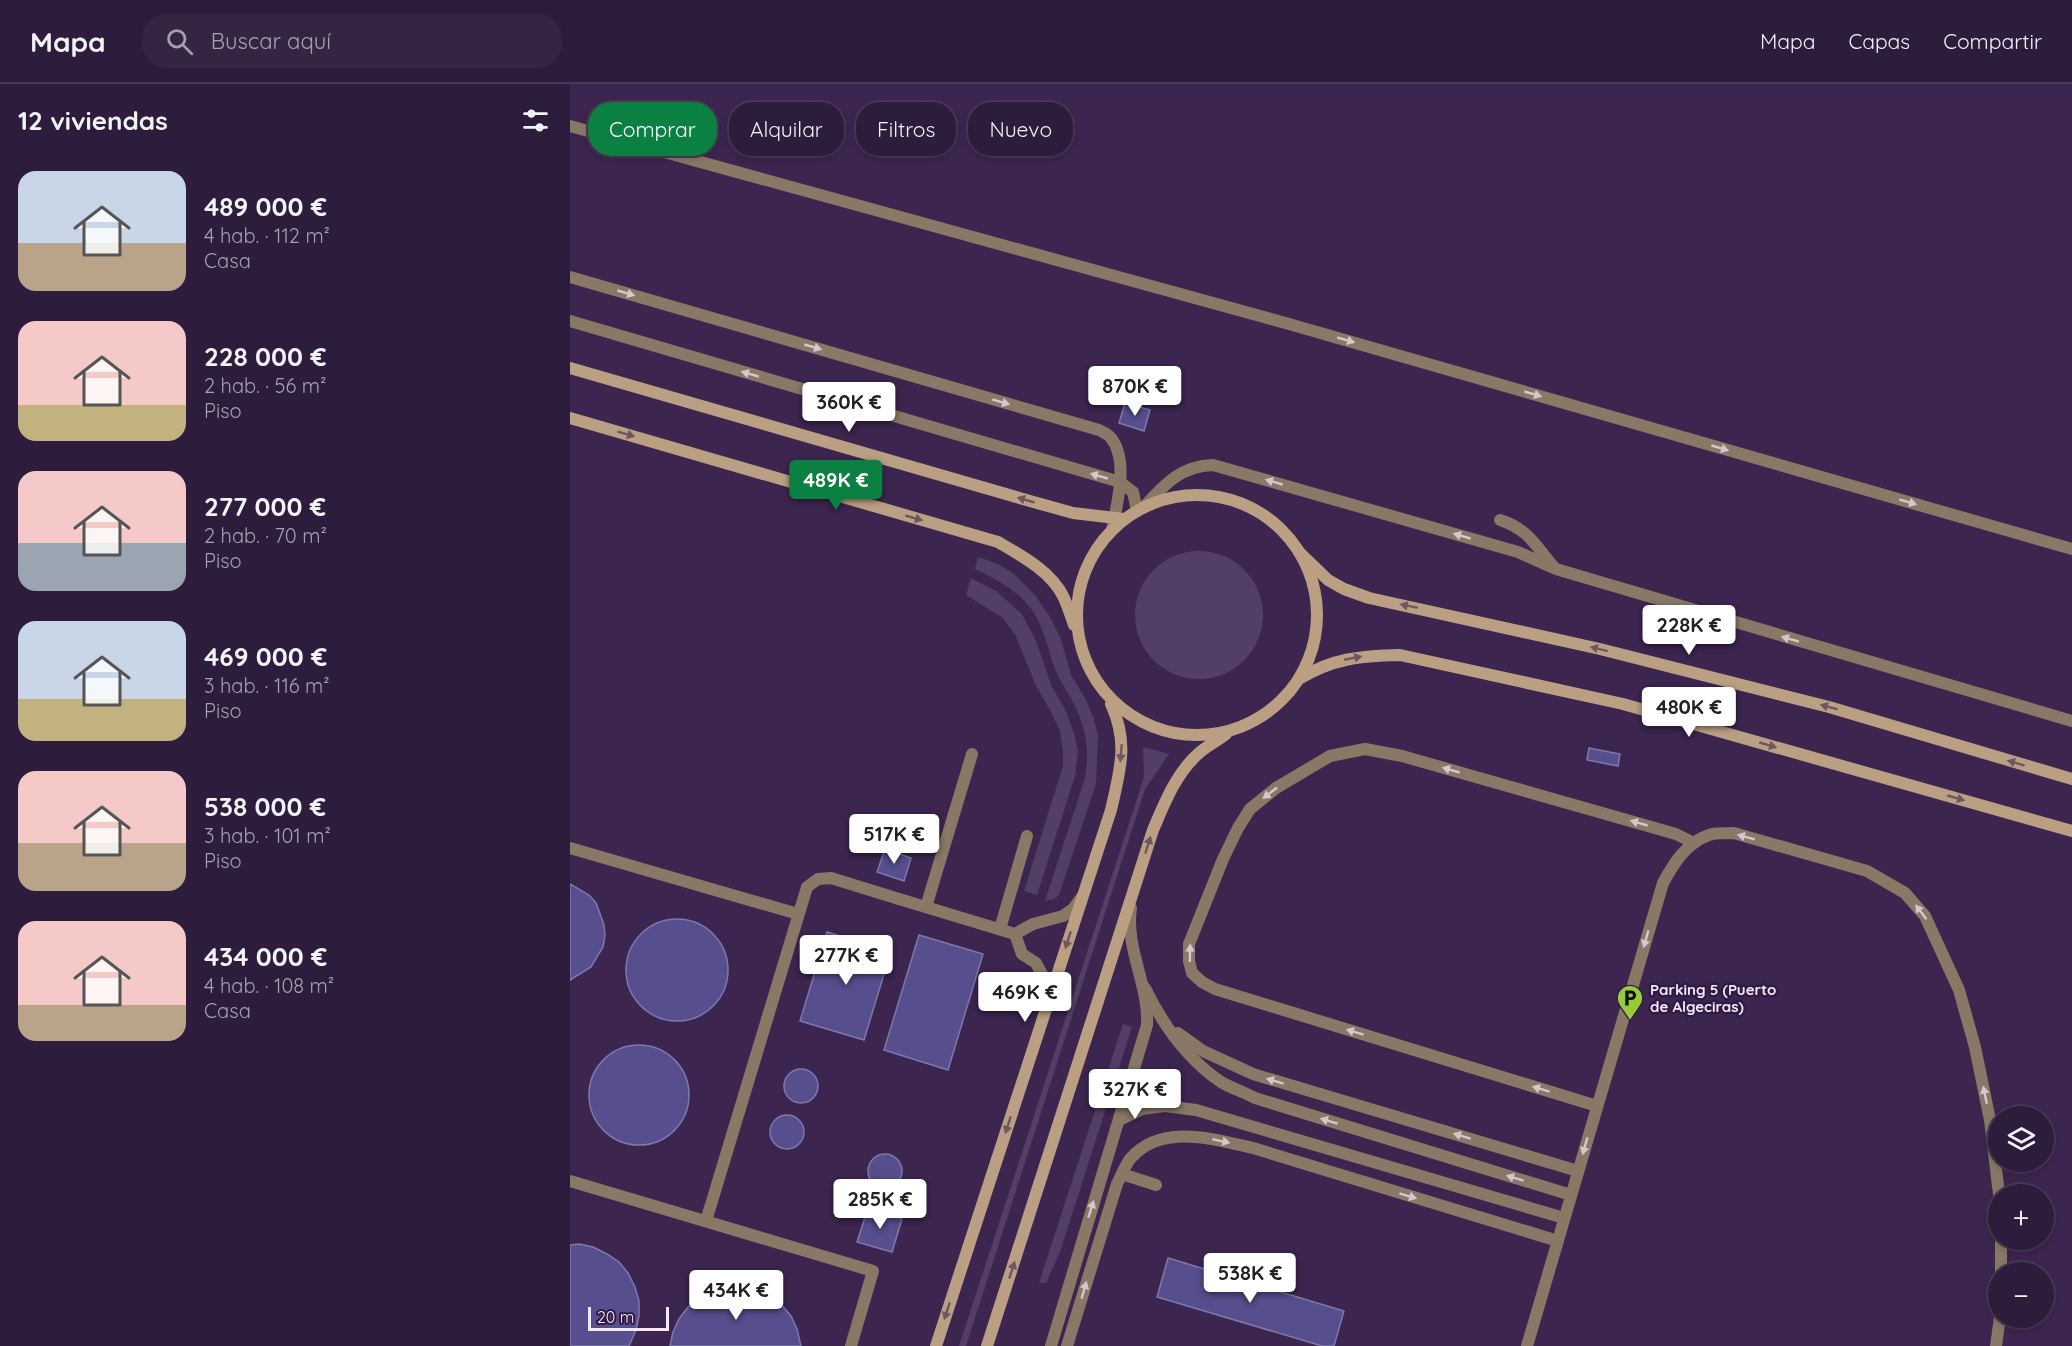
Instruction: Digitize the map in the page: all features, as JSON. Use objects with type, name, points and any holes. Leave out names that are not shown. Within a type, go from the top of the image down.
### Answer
[{"type":"street","points":[[570,126],[1289,324],[2072,549]]},
{"type":"street","points":[[570,277],[1099,430],[1110,437],[1117,449],[1121,468],[1117,523]]},
{"type":"street","points":[[570,321],[1120,482],[1133,492],[1140,509]]},
{"type":"street","points":[[570,368],[1030,501],[1117,523]]},
{"type":"street","points":[[570,418],[998,542],[1023,556],[1045,574],[1063,596],[1085,659],[1095,679],[1108,697],[1124,712],[1143,724],[1164,732],[1197,736],[1230,731],[1251,723],[1269,712],[1286,697],[1299,679],[1309,659],[1315,637],[1317,615],[1315,593],[1309,572],[1299,552],[1286,534],[1270,519],[1230,499],[1208,495],[1186,495],[1140,509],[1117,523],[1095,552],[1085,572],[1079,594],[1077,616],[1079,638]]},
{"type":"street","points":[[1140,509],[1185,470],[1199,465],[1213,465],[1518,552],[1556,569],[2072,721]]},
{"type":"street","points":[[1500,520],[1516,525],[1527,533],[1556,569]]},
{"type":"street","points":[[1299,552],[1328,580],[1344,589],[1369,598],[1599,649],[1817,704],[2072,779]]},
{"type":"street","points":[[1299,679],[1319,667],[1341,661],[1367,656],[1400,654],[1623,704],[2072,831]]},
{"type":"street","points":[[936,1346],[1111,810],[1123,744],[1118,720],[1108,697]]},
{"type":"street","points":[[987,1346],[1153,830],[1168,795],[1198,754],[1230,731]]},
{"type":"street","points":[[1597,1106],[1215,989],[1192,973],[1189,944],[1223,859],[1250,809],[1276,788],[1330,756],[1365,749],[1402,756],[1657,828],[1694,843]]},
{"type":"street","points":[[926,907],[972,753]]},
{"type":"street","points":[[1527,1346],[1663,883],[1675,861],[1694,843],[1711,834],[1734,833],[1868,871],[1905,893],[1925,916],[1959,990],[1975,1047],[1990,1120],[1998,1184]]},
{"type":"street","points":[[1000,929],[1027,836]]},
{"type":"street","points":[[570,848],[798,914]]},
{"type":"street","points":[[706,1221],[798,914],[807,887],[812,882],[824,877],[1015,934],[1033,924],[1063,916],[1082,898]]},
{"type":"street","points":[[1051,1346],[1147,1025],[1148,1013],[1142,981],[1130,936],[1135,883]]},
{"type":"street","points":[[1015,934],[1022,954],[1036,963],[1045,980],[1049,999]]},
{"type":"street","points":[[1142,981],[1170,1032],[1192,1057],[1221,1082],[1255,1098],[1571,1195]]},
{"type":"street","points":[[1162,1018],[1203,1051],[1253,1074],[1578,1171]]},
{"type":"street","points":[[1119,1120],[1142,1109],[1165,1106],[1196,1110],[1564,1218]]},
{"type":"street","points":[[1066,1346],[1108,1208],[1122,1174],[1129,1161],[1140,1150],[1167,1138],[1206,1138],[1252,1148],[1558,1241]]},
{"type":"street","points":[[1122,1174],[1156,1185]]},
{"type":"street","points":[[570,1181],[873,1271],[851,1346]]},
{"type":"street","points":[[1996,1346],[1998,1328]]},
{"type":"shaded area","points":[[1199,551],[1224,555],[1245,569],[1259,590],[1263,615],[1259,640],[1245,661],[1224,675],[1199,679],[1174,675],[1153,661],[1139,640],[1135,615],[1139,590],[1153,569],[1174,555]]},
{"type":"shaded area","points":[[978,557],[998,564],[1013,573],[1035,595],[1050,617],[1061,639],[1071,675],[1094,719],[1098,736],[1096,784],[1059,895],[1045,901],[1085,778],[1086,739],[1077,711],[1055,669],[1033,612],[1023,599],[1010,589],[975,569]]},
{"type":"shaded area","points":[[971,578],[996,591],[1022,614],[1036,641],[1052,687],[1065,709],[1078,751],[1075,776],[1037,895],[1024,891],[1063,766],[1060,731],[1035,684],[1016,636],[1003,618],[966,595]]},
{"type":"shaded area","points":[[1143,747],[1169,754],[1145,789],[966,1346],[959,1346],[1138,796],[1144,776]]},
{"type":"shaded area","points":[[1123,1024],[1132,1027],[1060,1252],[1046,1283],[1039,1283]]},
{"type":"building","points":[[1125,403],[1150,410],[1144,431],[1119,423]]},
{"type":"building","points":[[1589,748],[1620,754],[1618,766],[1587,760]]},
{"type":"building","points":[[885,849],[911,858],[904,881],[877,872]]},
{"type":"building","points":[[570,884],[589,895],[596,903],[604,925],[605,936],[603,947],[591,967],[570,980]]},
{"type":"building","points":[[677,919],[696,923],[713,934],[724,951],[728,970],[724,989],[713,1006],[696,1017],[677,1021],[658,1017],[641,1006],[630,989],[626,970],[630,951],[641,934],[658,923]]},
{"type":"building","points":[[827,932],[891,951],[864,1040],[800,1021]]},
{"type":"building","points":[[919,935],[983,954],[948,1070],[884,1050]]},
{"type":"building","points":[[629,1045],[649,1045],[675,1059],[686,1076],[689,1095],[686,1114],[675,1131],[649,1145],[629,1145],[611,1137],[597,1123],[589,1105],[589,1085],[597,1067],[611,1053]]},
{"type":"building","points":[[801,1069],[813,1074],[818,1086],[813,1098],[801,1103],[789,1098],[784,1086],[789,1074]]},
{"type":"building","points":[[787,1115],[799,1120],[804,1132],[799,1144],[787,1149],[775,1144],[770,1132],[775,1120]]},
{"type":"building","points":[[885,1154],[897,1159],[902,1171],[897,1183],[885,1188],[873,1183],[868,1171],[873,1159]]},
{"type":"building","points":[[868,1208],[902,1219],[892,1252],[857,1242]]},
{"type":"building","points":[[570,1245],[593,1247],[619,1262],[635,1287],[639,1301],[639,1316],[629,1346],[570,1346]]},
{"type":"building","points":[[1168,1258],[1344,1311],[1334,1346],[1322,1346],[1157,1297]]},
{"type":"building","points":[[727,1287],[756,1289],[781,1304],[791,1316],[801,1346],[670,1346],[679,1319],[688,1307],[712,1291]]},
{"type":"place","name":"Parking 5 (Puerto de Algeciras)","points":[[1630,1021]]}]
